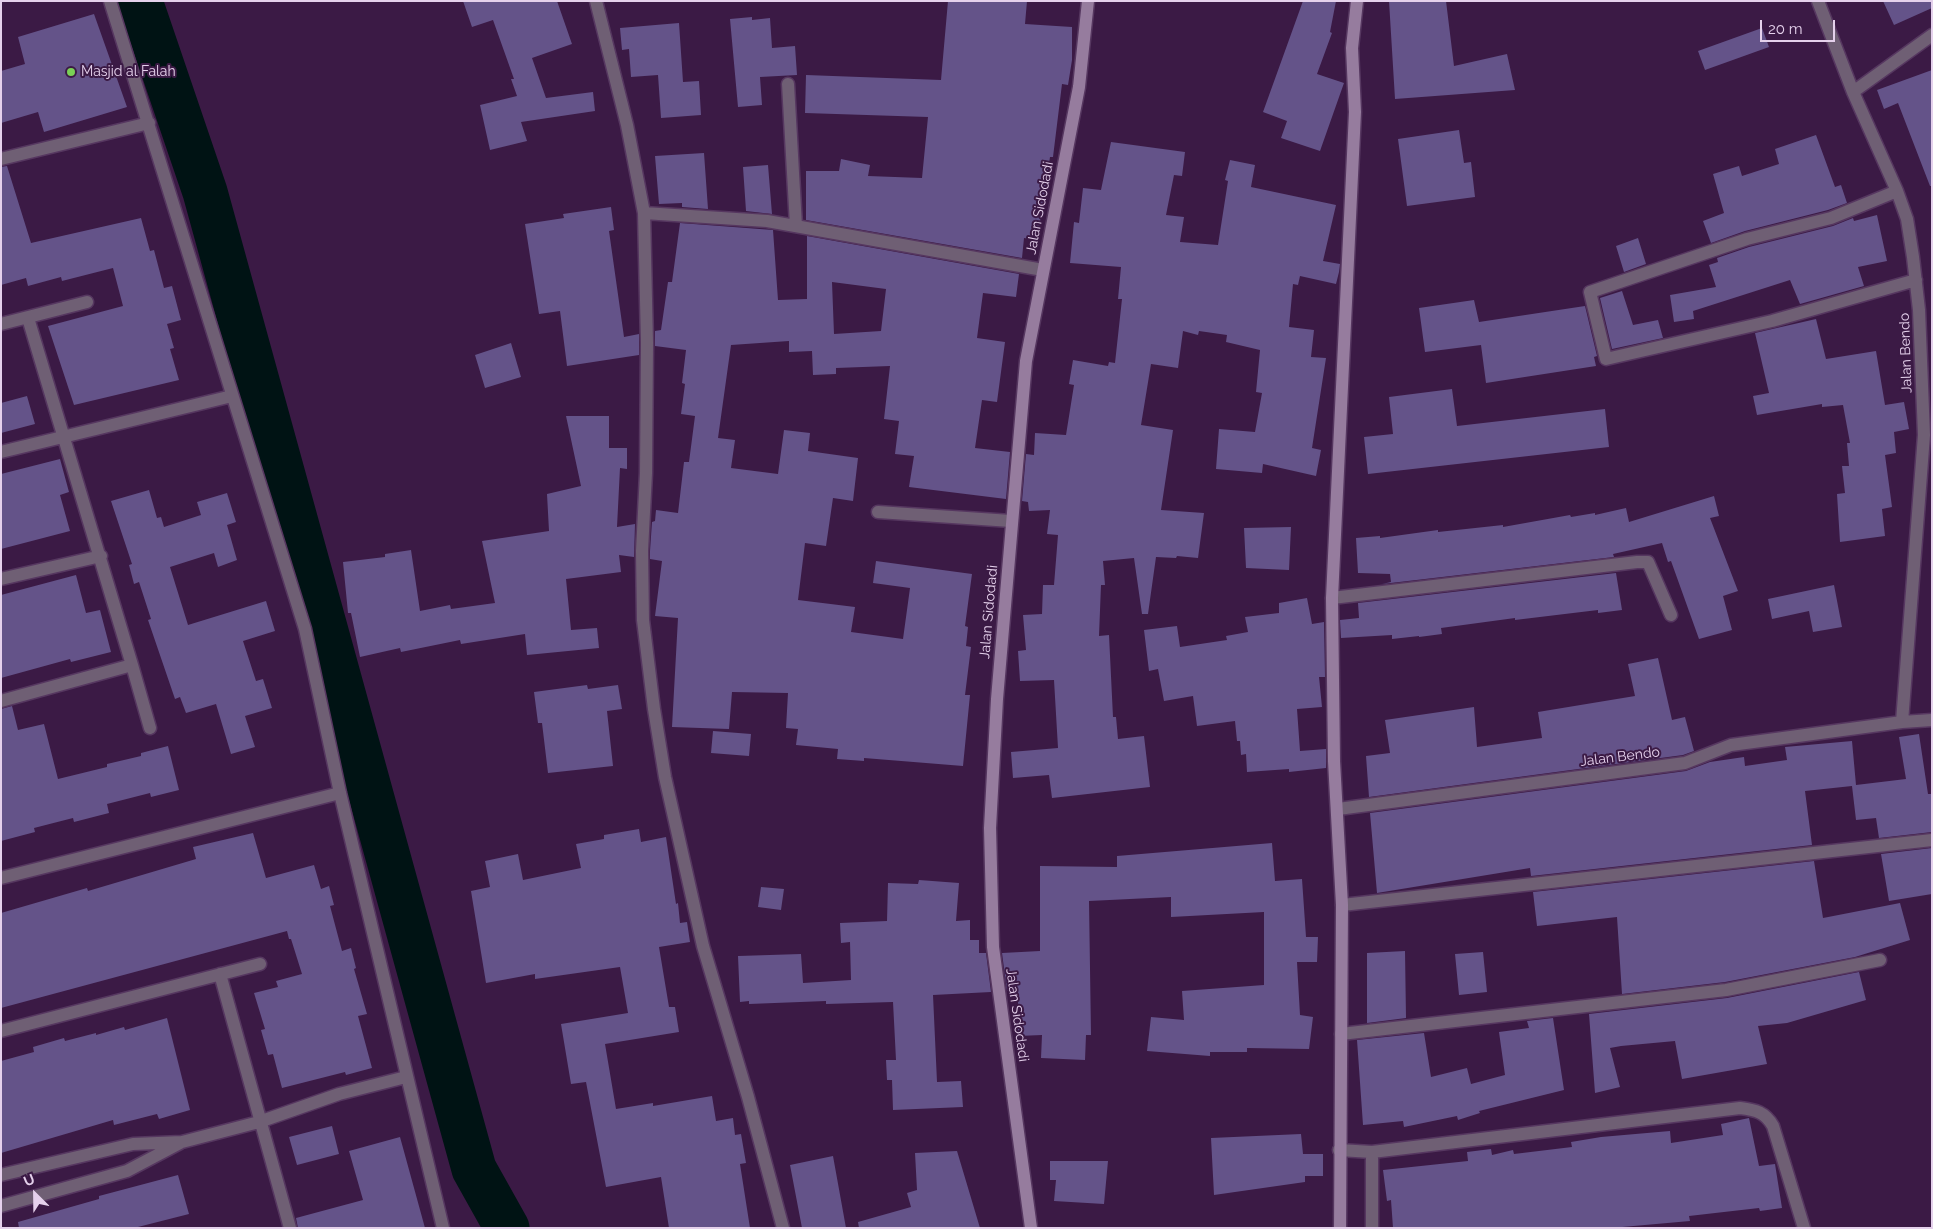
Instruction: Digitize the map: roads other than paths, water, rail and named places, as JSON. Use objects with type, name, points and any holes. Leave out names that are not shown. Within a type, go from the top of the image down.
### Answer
[{"type":"street","points":[[110,1],[305,629],[340,792],[443,1228]]},
{"type":"street","points":[[596,1],[625,116],[644,213],[647,343],[646,473],[642,551],[643,620],[654,709],[665,777],[703,946],[748,1097],[783,1228]]},
{"type":"street","name":"Jalan Sidodadi","points":[[1032,1228],[992,947],[990,828],[997,699],[1026,361],[1079,87],[1088,1]]},
{"type":"street","points":[[1340,1228],[1342,904],[1334,761],[1332,598],[1355,112],[1352,48],[1357,1]]},
{"type":"street","name":"Jalan Bendo","points":[[1818,1],[1853,92],[1897,191],[1907,219],[1916,280],[1924,435],[1902,722]]},
{"type":"street","points":[[1853,92],[1932,35]]},
{"type":"street","points":[[788,84],[796,226]]},
{"type":"street","points":[[1,159],[149,123]]},
{"type":"street","points":[[1897,191],[1831,218],[1747,239],[1590,292],[1606,359],[1772,321],[1916,280]]},
{"type":"street","points":[[644,213],[767,221],[1043,270]]},
{"type":"street","points":[[1,324],[86,302]]},
{"type":"street","points":[[28,318],[101,556],[150,728]]},
{"type":"street","points":[[1,452],[232,396]]},
{"type":"street","points":[[878,512],[1011,521]]},
{"type":"street","points":[[1,579],[101,556]]},
{"type":"street","points":[[1332,598],[1648,562],[1672,615]]},
{"type":"street","points":[[1,701],[132,665]]},
{"type":"street","name":"Jalan Bendo","points":[[1338,809],[1686,764],[1731,745],[1902,722],[1932,720]]},
{"type":"street","points":[[1,878],[340,792]]},
{"type":"street","points":[[1342,904],[1932,840]]},
{"type":"street","points":[[1342,1034],[1726,990],[1880,960]]},
{"type":"street","points":[[1,1031],[260,964]]},
{"type":"street","points":[[220,974],[259,1122],[290,1228]]},
{"type":"street","points":[[1,1176],[133,1144],[182,1142],[259,1122],[339,1094],[406,1076]]},
{"type":"street","points":[[1339,1150],[1372,1152],[1740,1108],[1757,1111],[1767,1116],[1772,1126],[1804,1228]]},
{"type":"street","points":[[1,1206],[127,1171],[182,1142]]},
{"type":"street","points":[[1372,1152],[1372,1228]]},
{"type":"waterway","points":[[140,1],[205,192],[474,1169],[507,1228]]},
{"type":"place","name":"Masjid al Falah","points":[[71,72]]}]
